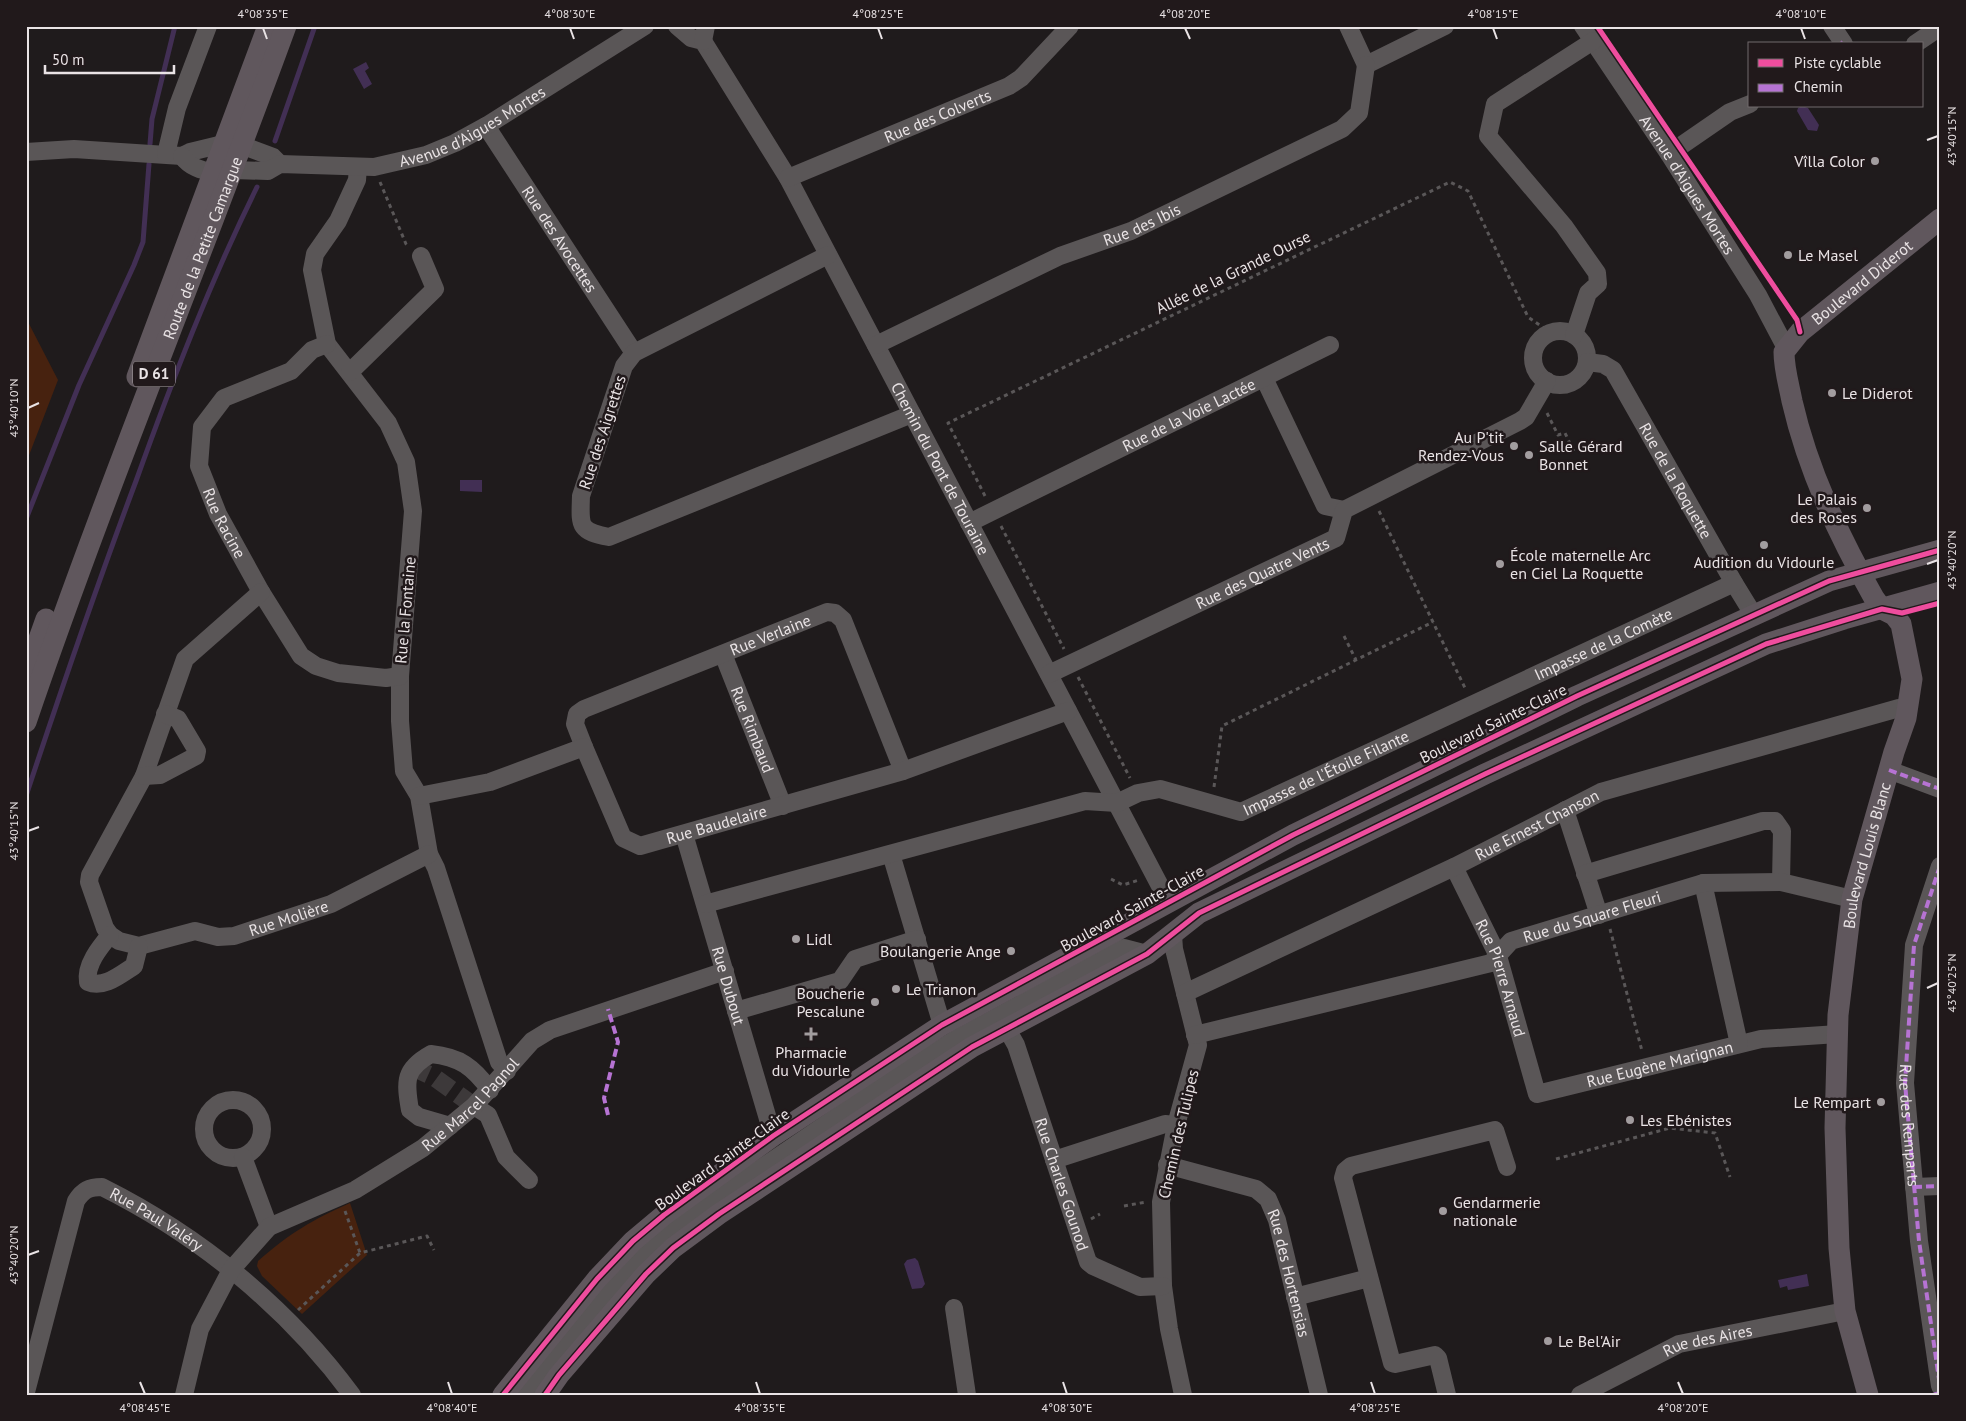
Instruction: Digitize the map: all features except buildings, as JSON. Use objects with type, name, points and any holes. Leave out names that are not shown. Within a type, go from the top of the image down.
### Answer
[{"type":"main road","name":"Route de la Petite Camargue","points":[[26,722],[224,171],[268,26]]},
{"type":"main road","name":"Route de la Petite Camargue","points":[[232,145],[286,26]]},
{"type":"main road","name":"Route de la Petite Camargue","points":[[26,675],[224,171]]},
{"type":"main road","name":"Boulevard Diderot","points":[[1786,348],[1800,332],[1940,219]]},
{"type":"main road","name":"Boulevard Louis Blanc","points":[[1786,348],[1784,360],[1802,442],[1822,496],[1859,571],[1882,609],[1894,614],[1901,624],[1912,679],[1908,710],[1852,899],[1838,1034],[1835,1128],[1839,1248],[1845,1311],[1868,1395]]},
{"type":"main road","name":"Boulevard Sainte-Claire","points":[[503,1395],[598,1279],[633,1241],[664,1214],[774,1136],[942,1025],[1302,830],[1569,700],[1753,614],[1829,581],[1859,571],[1940,550]]},
{"type":"main road","points":[[545,1395],[559,1375],[646,1274],[673,1248],[719,1214],[972,1047],[1147,954],[1174,935],[1199,913],[1485,774],[1766,644],[1844,618],[1940,592]]},
{"type":"main road","points":[[1753,614],[1766,644]]},
{"type":"main road","name":"Boulevard Sainte-Claire","points":[[1188,891],[1199,913]]},
{"type":"main road","name":"Boulevard Sainte-Claire","points":[[1169,903],[1174,935]]},
{"type":"street","points":[[174,155],[177,108],[208,26]]},
{"type":"street","name":"Avenue d'Aigues Mortes","points":[[174,155],[187,164],[208,172],[268,171],[280,164],[366,167],[426,155],[455,143],[486,126],[645,26]]},
{"type":"street","name":"Chemin du Pont de Touraine","points":[[677,26],[691,38],[705,33],[788,178],[1169,903]]},
{"type":"street","name":"Rue des Colverts","points":[[788,178],[1009,86],[1021,78],[1070,26]]},
{"type":"street","points":[[1348,26],[1366,65],[1445,26]]},
{"type":"street","name":"Avenue d'Aigues Mortes","points":[[1582,26],[1669,154],[1758,295],[1786,348]]},
{"type":"street","points":[[1832,26],[1843,42]]},
{"type":"street","points":[[1919,42],[1940,27]]},
{"type":"street","points":[[1574,335],[1588,293],[1598,284],[1598,273],[1564,226],[1488,136],[1495,104],[1593,41]]},
{"type":"street","name":"Rue des Ibis","points":[[876,345],[1060,256],[1131,231],[1342,129],[1358,113],[1366,65]]},
{"type":"street","points":[[1669,154],[1730,112],[1748,105]]},
{"type":"street","name":"Rue des Avocettes","points":[[486,126],[634,352]]},
{"type":"street","points":[[26,152],[74,149],[174,155],[232,145]]},
{"type":"street","name":"Avenue d'Aigues Mortes","points":[[232,145],[273,157],[280,164]]},
{"type":"street","name":"Rue la Fontaine","points":[[366,167],[357,180],[338,220],[315,254],[312,270],[327,344],[388,423],[406,462],[413,511],[400,676],[404,771],[419,796],[429,854],[436,868],[499,1062],[507,1071]]},
{"type":"street","points":[[634,352],[828,254]]},
{"type":"street","points":[[350,372],[435,289],[421,256]]},
{"type":"street","points":[[1563,332],[1574,335],[1585,346],[1587,362],[1581,375],[1575,380],[1561,385],[1546,381],[1536,370],[1534,354],[1540,341],[1552,333],[1563,332]]},
{"type":"street","name":"Rue Racine","points":[[327,344],[312,350],[291,371],[224,398],[202,427],[199,466],[218,514],[261,592],[301,656],[316,666],[338,673],[386,678],[400,676]]},
{"type":"street","points":[[1264,378],[1330,345]]},
{"type":"street","name":"Rue des Aigrettes","points":[[634,352],[624,366],[581,496],[580,518],[583,526],[590,534],[609,537],[912,414]]},
{"type":"street","name":"Rue de la Roquette","points":[[1587,362],[1603,364],[1612,370],[1753,614]]},
{"type":"street","name":"Rue de la Voie Lactée","points":[[969,523],[1264,378],[1325,506],[1344,510]]},
{"type":"street","points":[[1344,510],[1520,421],[1532,408],[1546,381]]},
{"type":"street","name":"Rue des Quatre Vents","points":[[1049,674],[1336,538],[1344,510]]},
{"type":"street","name":"Impasse de la Comète","points":[[1473,704],[1734,583]]},
{"type":"street","points":[[110,935],[98,949],[87,975],[88,982],[95,985],[103,984],[134,966],[139,946],[119,941],[110,935],[105,928],[89,882],[90,875],[144,776],[185,659],[261,592]]},
{"type":"street","name":"Rue Verlaine","points":[[584,746],[576,724],[577,714],[584,709],[827,612],[835,613],[843,620],[904,771]]},
{"type":"street","name":"Rue Rimbaud","points":[[723,654],[783,806]]},
{"type":"street","name":"Impasse de l'Étoile Filante","points":[[1117,803],[1138,793],[1160,789],[1241,812],[1473,704]]},
{"type":"street","name":"Rue Ernest Chanson","points":[[1185,993],[1454,867],[1601,792],[1899,708],[1908,710]]},
{"type":"street","name":"Rue Baudelaire","points":[[584,746],[623,838],[640,846],[904,771],[1068,711]]},
{"type":"street","points":[[144,776],[160,775],[196,756],[197,752],[178,718],[165,714]]},
{"type":"street","points":[[419,796],[490,782],[584,746]]},
{"type":"street","points":[[1889,770],[1940,789]]},
{"type":"street","points":[[705,904],[1085,801],[1117,803]]},
{"type":"street","points":[[1565,810],[1585,874],[1602,914]]},
{"type":"street","points":[[1585,874],[1763,821],[1774,821],[1782,831],[1782,882]]},
{"type":"street","name":"Rue Dubout","points":[[684,834],[774,1136]]},
{"type":"street","name":"Rue Molière","points":[[139,946],[194,931],[218,937],[234,936],[331,904],[429,854]]},
{"type":"street","points":[[891,854],[942,1025]]},
{"type":"street","name":"Rue des Remparts","points":[[1940,866],[1914,945],[1905,1084],[1919,1241],[1940,1386]]},
{"type":"street","name":"Rue Pierre Arnaud","points":[[1454,867],[1498,956],[1537,1094]]},
{"type":"street","name":"Rue du Square Fleuri","points":[[1195,1035],[1491,963],[1511,941],[1703,884],[1782,882],[1852,899]]},
{"type":"street","name":"Rue Eugène Marignan","points":[[1537,1094],[1739,1044],[1703,884]]},
{"type":"street","name":"Chemin des Tulipes","points":[[1174,935],[1175,952],[1198,1045],[1176,1125],[1161,1202],[1163,1286],[1169,1329],[1183,1395]]},
{"type":"street","points":[[736,1011],[840,981],[855,960],[917,939]]},
{"type":"street","points":[[525,1395],[550,1361],[634,1266],[673,1228],[904,1071],[956,1038],[1124,948],[1147,954]]},
{"type":"street","name":"Rue Marcel Pagnol","points":[[184,1395],[200,1329],[232,1270],[269,1228],[340,1196],[423,1148],[474,1106],[532,1041],[550,1030],[725,971]]},
{"type":"street","name":"Rue Charles Gounod","points":[[1007,1029],[1016,1045],[1088,1262],[1140,1287],[1163,1286]]},
{"type":"street","points":[[1739,1044],[1760,1039],[1838,1034]]},
{"type":"street","points":[[450,1126],[419,1116],[410,1110],[406,1085],[412,1067],[431,1054],[448,1056],[476,1071],[490,1090]]},
{"type":"street","points":[[474,1106],[488,1115],[506,1157],[529,1180]]},
{"type":"street","points":[[1054,1160],[1165,1124],[1176,1125]]},
{"type":"street","points":[[1447,1395],[1438,1358],[1435,1356],[1392,1363],[1343,1178],[1345,1171],[1351,1166],[1495,1130],[1507,1167]]},
{"type":"street","points":[[243,1157],[269,1228]]},
{"type":"street","name":"Rue des Hortensias","points":[[1168,1165],[1256,1189],[1268,1199],[1277,1220],[1319,1395]]},
{"type":"street","points":[[1914,1187],[1940,1186]]},
{"type":"street","name":"Rue Paul Valéry","points":[[26,1392],[76,1201],[81,1193],[97,1187],[114,1193],[161,1220],[232,1270],[288,1319],[324,1357],[352,1395]]},
{"type":"street","points":[[1295,1297],[1369,1278]]},
{"type":"street","points":[[954,1308],[967,1395]]},
{"type":"street","name":"Rue des Aires","points":[[1580,1395],[1610,1388],[1679,1344],[1845,1311]]},
{"type":"street","points":[[1933,1395],[1940,1394]]},
{"type":"path","points":[[366,167],[406,244],[421,256]]},
{"type":"path","points":[[1532,408],[1548,413],[1558,435],[1565,432],[1575,454]]},
{"type":"path","points":[[1372,496],[1473,704]]},
{"type":"path","points":[[1211,803],[1222,726],[1433,622]]},
{"type":"path","points":[[1344,636],[1356,660]]},
{"type":"path","points":[[1111,879],[1123,885],[1153,874]]},
{"type":"path","points":[[1602,914],[1646,1066]]},
{"type":"path","points":[[1556,1159],[1670,1128],[1715,1133],[1730,1177]]},
{"type":"path","points":[[340,1196],[360,1253]]},
{"type":"path","points":[[288,1319],[360,1253],[427,1236],[434,1250]]},
{"type":"shaded area","points":[[366,62],[369,68],[365,71],[372,84],[364,89],[353,69]]},
{"type":"shaded area","points":[[1798,108],[1808,108],[1819,125],[1817,131],[1808,130],[1797,111]]},
{"type":"shaded area","points":[[26,318],[58,380],[26,463]]},
{"type":"shaded area","points":[[460,480],[482,480],[482,492],[460,491]]},
{"type":"shaded area","points":[[350,1203],[367,1255],[302,1314],[262,1276],[257,1266],[258,1261],[302,1228]]},
{"type":"shaded area","points":[[915,1258],[918,1261],[925,1284],[922,1288],[912,1289],[904,1264],[907,1260]]},
{"type":"shaded area","points":[[1807,1274],[1809,1286],[1788,1290],[1787,1286],[1780,1288],[1778,1280]]},
{"type":"waterway","points":[[150,144],[152,119],[175,26]]},
{"type":"waterway","points":[[275,141],[315,26]]},
{"type":"waterway","points":[[26,519],[79,385],[143,242],[149,164]]},
{"type":"waterway","points":[[26,796],[93,598],[163,406],[192,332],[257,187]]},
{"type":"tunnel","points":[[412,1067],[434,1077],[474,1106]]},
{"type":"marked path","points":[[1889,770],[1940,789]]},
{"type":"marked path","points":[[1940,866],[1914,945],[1905,1083],[1919,1241],[1940,1386]]},
{"type":"marked path","points":[[608,1009],[618,1042],[604,1098],[608,1115]]},
{"type":"marked path","points":[[1914,1187],[1940,1186]]},
{"type":"marked path","points":[[1933,1395],[1940,1393]]},
{"type":"cycle path","points":[[1597,26],[1797,320],[1800,332]]},
{"type":"cycle path","points":[[503,1395],[597,1279],[633,1241],[664,1215],[773,1136],[942,1025],[1293,835],[1577,696],[1829,581],[1940,550]]},
{"type":"cycle path","points":[[545,1395],[559,1375],[646,1274],[673,1248],[719,1214],[972,1047],[1147,954],[1199,913],[1485,774],[1766,644],[1882,609],[1902,613],[1940,603]]},
{"type":"place","name":"Vîlla Color","points":[[1875,161]]},
{"type":"place","name":"Le Masel","points":[[1788,255]]},
{"type":"place","name":"Le Diderot","points":[[1832,393]]},
{"type":"place","name":"Au P'tit Rendez-Vous","points":[[1514,446]]},
{"type":"place","name":"Salle Gérard Bonnet","points":[[1529,455]]},
{"type":"place","name":"Le Palais des Roses","points":[[1867,508]]},
{"type":"place","name":"Audition du Vidourle","points":[[1764,545]]},
{"type":"place","name":"École maternelle Arc en Ciel La Roquette","points":[[1500,564]]},
{"type":"place","name":"Lidl","points":[[796,939]]},
{"type":"place","name":"Boulangerie Ange","points":[[1011,951]]},
{"type":"place","name":"Le Trianon","points":[[896,989]]},
{"type":"place","name":"Boucherie Pescalune","points":[[875,1002]]},
{"type":"place","name":"Pharmacie du Vidourle","points":[[811,1034]]},
{"type":"place","name":"Le Rempart","points":[[1881,1102]]},
{"type":"place","name":"Les Ebénistes","points":[[1630,1120]]},
{"type":"place","name":"Gendarmerie nationale","points":[[1443,1211]]},
{"type":"place","name":"Le Bel'Air","points":[[1548,1341]]}]
